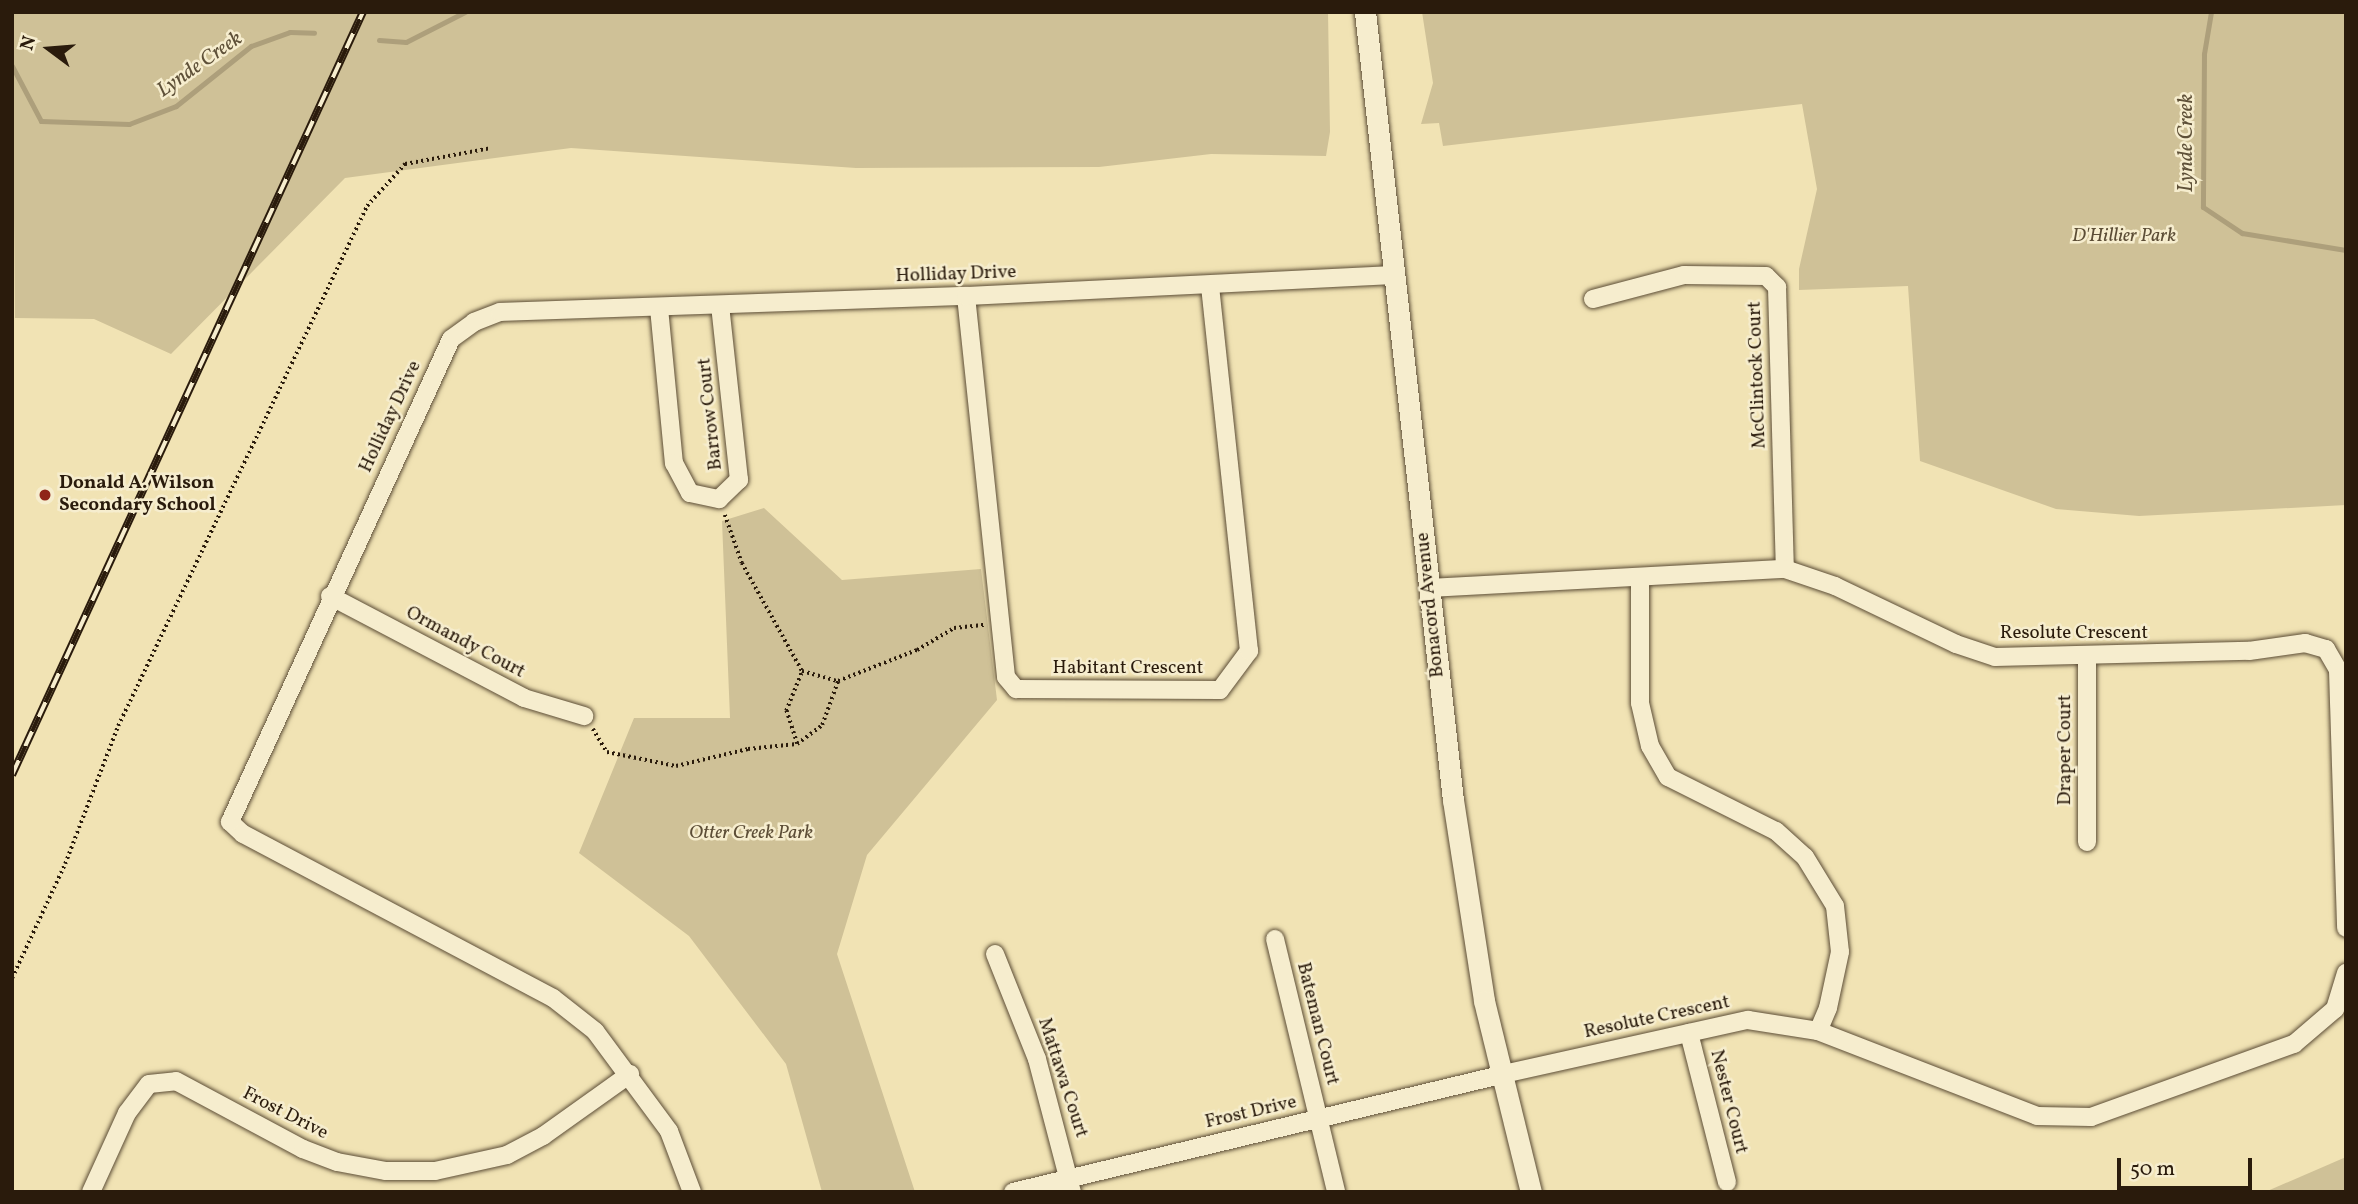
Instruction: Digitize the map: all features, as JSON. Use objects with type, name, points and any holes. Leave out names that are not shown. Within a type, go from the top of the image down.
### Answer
[{"type":"street","name":"Bonacord Avenue","points":[[1364,12],[1453,800],[1499,1074],[1531,1192]]},
{"type":"street","name":"Holliday Drive","points":[[692,1192],[669,1131],[630,1074],[595,1031],[553,998],[243,834],[230,822],[330,596],[451,340],[474,322],[500,312],[966,296],[1394,275]]},
{"type":"street","name":"McClintock Court","points":[[1593,299],[1684,275],[1766,276],[1776,287],[1785,569]]},
{"type":"street","name":"Habitant Crescent","points":[[966,296],[1006,677],[1016,689],[1220,690],[1249,652],[1210,285]]},
{"type":"street","name":"Barrow Court","points":[[659,308],[674,463],[690,493],[719,499],[739,480],[720,306]]},
{"type":"street","name":"Resolute Crescent","points":[[1429,589],[1640,580],[1785,569],[1835,586],[1956,644],[1995,657],[2087,657],[2249,651],[2305,643],[2326,649],[2338,670],[2346,928]]},
{"type":"street","points":[[1640,580],[1640,703],[1650,746],[1662,767],[1668,777],[1776,831],[1805,857],[1835,906],[1840,952],[1828,1008],[1818,1031]]},
{"type":"street","name":"Ormandy Court","points":[[330,596],[523,698],[584,716]]},
{"type":"street","name":"Draper Court","points":[[2087,657],[2087,842]]},
{"type":"street","name":"Bateman Court","points":[[1275,939],[1336,1192]]},
{"type":"street","name":"Mattawa Court","points":[[995,954],[1037,1059],[1071,1184]]},
{"type":"street","name":"Resolute Crescent","points":[[1499,1074],[1748,1020],[1818,1031],[2037,1116],[2091,1117],[2294,1044],[2335,1009],[2346,974]]},
{"type":"street","name":"Nester Court","points":[[1689,1033],[1727,1182]]},
{"type":"street","name":"Frost Drive","points":[[91,1192],[127,1113],[149,1084],[176,1081],[303,1149],[337,1162],[386,1171],[435,1171],[507,1155],[543,1136],[630,1074]]},
{"type":"street","name":"Frost Drive","points":[[1013,1192],[1071,1184],[1499,1074]]},
{"type":"path","points":[[12,978],[65,864],[118,726],[367,206],[405,164],[491,148]]},
{"type":"path","points":[[719,499],[742,563],[802,671],[838,681],[917,650],[954,628],[1001,623]]},
{"type":"path","points":[[797,744],[786,711],[802,671]]},
{"type":"path","points":[[584,716],[607,752],[676,766],[748,749],[797,744],[822,725],[838,681]]},
{"type":"green space","points":[[12,12],[1328,12],[1330,132],[1326,156],[1211,154],[1099,167],[856,168],[571,148],[345,178],[171,354],[94,319],[15,318]]},
{"type":"green space","name":"D'Hillier Park","points":[[1422,12],[2346,12],[2346,505],[2139,516],[2056,509],[1920,461],[1908,286],[1799,290],[1799,269],[1817,189],[1802,104],[1443,146],[1439,123],[1421,124],[1433,83]]},
{"type":"green space","name":"Otter Creek Park","points":[[764,508],[842,580],[981,569],[997,700],[867,855],[837,954],[915,1192],[822,1192],[786,1064],[689,936],[579,853],[634,718],[730,718],[722,521]]},
{"type":"green space","points":[[2346,1157],[2346,1192],[2265,1192]]},
{"type":"waterway","name":"Lynde Creek","points":[[379,40],[406,42],[465,12]]},
{"type":"waterway","name":"Lynde Creek","points":[[2211,12],[2204,54],[2203,207],[2242,233],[2346,250]]},
{"type":"waterway","name":"Lynde Creek","points":[[12,66],[41,121],[129,124],[176,106],[251,46],[290,32],[314,33]]},
{"type":"railway","points":[[12,775],[363,12]]},
{"type":"place","name":"Donald A. Wilson Secondary School","points":[[45,495]]}]
